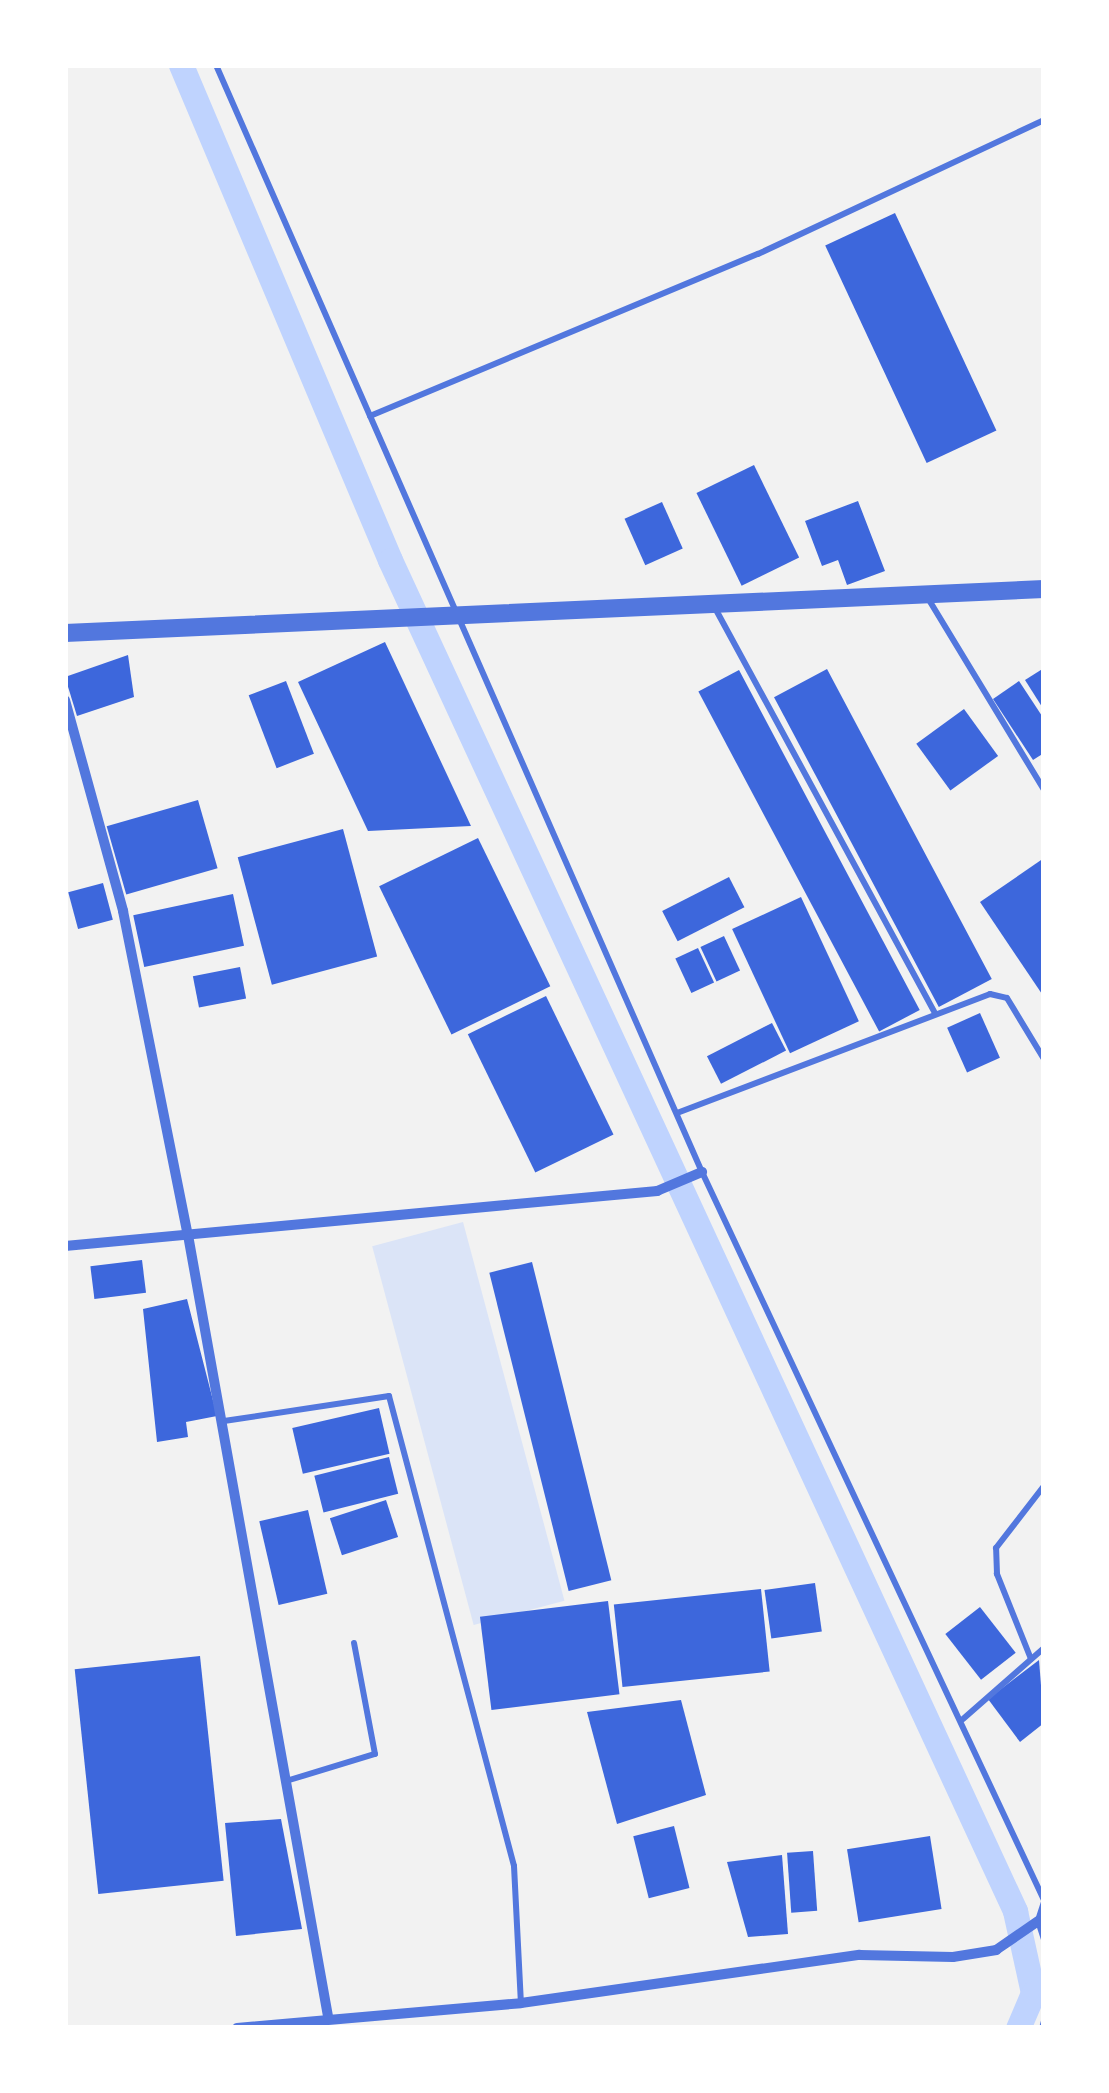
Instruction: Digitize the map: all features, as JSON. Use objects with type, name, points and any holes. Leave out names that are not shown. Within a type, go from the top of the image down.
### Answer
[{"type":"street","points":[[65,633],[1044,589]]},
{"type":"street","points":[[65,700],[123,911],[188,1235],[328,2016]]},
{"type":"street","points":[[65,1246],[657,1191],[702,1172]]},
{"type":"street","points":[[237,2028],[328,2016],[521,2003],[860,1954],[953,1957],[996,1950],[1038,1921]]},
{"type":"lane","points":[[216,65],[370,416],[447,613],[702,1172],[963,1719],[1044,1901],[1038,1921],[1044,1939]]},
{"type":"lane","points":[[370,416],[758,254],[1044,120]]},
{"type":"lane","points":[[926,594],[1044,790]]},
{"type":"lane","points":[[712,602],[936,1014]]},
{"type":"lane","points":[[677,1113],[990,994],[1007,998],[1044,1059]]},
{"type":"lane","points":[[224,1421],[389,1396],[514,1866],[521,2003]]},
{"type":"lane","points":[[1031,1660],[996,1574],[996,1548],[1044,1486]]},
{"type":"lane","points":[[286,1781],[375,1754],[354,1643]]},
{"type":"lane","points":[[963,1719],[1044,1648]]},
{"type":"shaded area","points":[[463,1222],[564,1601],[474,1625],[372,1246]]},
{"type":"building","points":[[895,213],[996,431],[927,463],[825,246]]},
{"type":"building","points":[[754,465],[799,558],[742,586],[696,493]]},
{"type":"building","points":[[858,501],[885,571],[847,585],[838,560],[822,566],[805,521]]},
{"type":"building","points":[[662,502],[683,549],[645,565],[625,519]]},
{"type":"building","points":[[385,642],[471,826],[368,831],[298,682]]},
{"type":"building","points":[[128,655],[134,697],[77,716],[65,677]]},
{"type":"building","points":[[1044,668],[1044,710],[1025,680]]},
{"type":"building","points":[[827,669],[992,979],[939,1007],[774,697]]},
{"type":"building","points":[[739,670],[920,1010],[879,1032],[698,692]]},
{"type":"building","points":[[286,681],[314,754],[277,768],[249,695]]},
{"type":"building","points":[[1019,681],[1044,719],[1044,753],[1033,760],[993,699]]},
{"type":"building","points":[[964,709],[998,756],[950,791],[916,744]]},
{"type":"building","points":[[198,800],[218,868],[126,894],[107,826]]},
{"type":"building","points":[[343,829],[377,957],[272,985],[238,857]]},
{"type":"building","points":[[478,838],[550,986],[451,1035],[379,886]]},
{"type":"building","points":[[1044,858],[1044,997],[980,902]]},
{"type":"building","points":[[729,877],[744,907],[678,941],[662,911]]},
{"type":"building","points":[[103,883],[113,920],[78,929],[68,892]]},
{"type":"building","points":[[233,894],[244,946],[144,967],[133,915]]},
{"type":"building","points":[[801,897],[859,1021],[790,1053],[732,929]]},
{"type":"building","points":[[724,936],[740,970],[716,981],[700,947]]},
{"type":"building","points":[[698,948],[714,982],[691,993],[675,959]]},
{"type":"building","points":[[240,967],[246,998],[199,1008],[193,976]]},
{"type":"building","points":[[546,996],[614,1134],[535,1173],[468,1034]]},
{"type":"building","points":[[980,1013],[1000,1058],[967,1072],[947,1028]]},
{"type":"building","points":[[772,1023],[786,1051],[721,1084],[707,1056]]},
{"type":"building","points":[[142,1260],[146,1293],[94,1299],[90,1266]]},
{"type":"building","points":[[532,1262],[611,1580],[569,1591],[489,1273]]},
{"type":"building","points":[[187,1299],[217,1416],[186,1422],[188,1437],[157,1442],[143,1309]]},
{"type":"building","points":[[379,1408],[390,1454],[303,1474],[292,1428]]},
{"type":"building","points":[[389,1457],[398,1494],[323,1512],[314,1476]]},
{"type":"building","points":[[386,1500],[398,1537],[342,1555],[330,1518]]},
{"type":"building","points":[[308,1510],[327,1594],[279,1605],[259,1521]]},
{"type":"building","points":[[815,1583],[822,1632],[771,1639],[764,1590]]},
{"type":"building","points":[[761,1589],[770,1672],[622,1687],[614,1604]]},
{"type":"building","points":[[608,1601],[619,1694],[491,1710],[480,1617]]},
{"type":"building","points":[[980,1607],[1016,1653],[981,1680],[945,1634]]},
{"type":"building","points":[[200,1656],[224,1881],[98,1894],[75,1669]]},
{"type":"building","points":[[1039,1660],[1044,1723],[1020,1742],[988,1699]]},
{"type":"building","points":[[681,1700],[706,1795],[617,1824],[587,1712]]},
{"type":"building","points":[[281,1819],[302,1929],[236,1936],[225,1823]]},
{"type":"building","points":[[674,1826],[689,1888],[649,1898],[633,1836]]},
{"type":"building","points":[[930,1836],[942,1909],[859,1922],[847,1849]]},
{"type":"building","points":[[813,1851],[817,1911],[791,1913],[787,1853]]},
{"type":"building","points":[[782,1855],[788,1934],[748,1937],[727,1862]]},
{"type":"waterway","points":[[181,65],[390,560],[1015,1911],[1033,1993],[1018,2028]]}]
